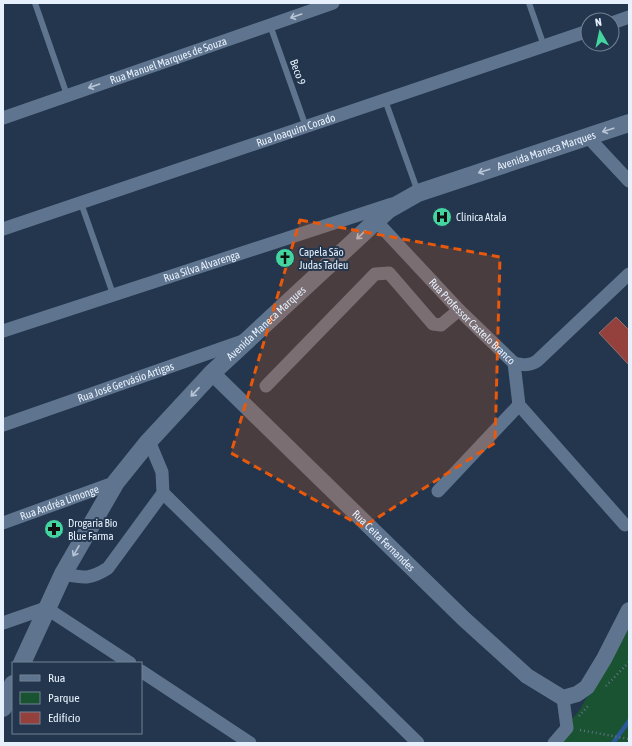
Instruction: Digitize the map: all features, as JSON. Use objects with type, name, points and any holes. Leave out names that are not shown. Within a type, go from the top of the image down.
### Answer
[{"type":"main road","name":"Avenida Maneca Marques","points":[[22,662],[46,608],[63,574],[116,482],[149,441],[212,373],[376,221],[401,201],[418,193],[629,123]]},
{"type":"main road","points":[[3,708],[12,686]]},
{"type":"street","name":"Rua Manuel Marques de Souza","points":[[3,118],[333,3]]},
{"type":"street","name":"Rua Joaquim Corado","points":[[3,229],[580,34]]},
{"type":"street","points":[[587,136],[629,181]]},
{"type":"street","name":"Rua Silva Alvarenga","points":[[3,331],[401,201]]},
{"type":"street","name":"Rua Professor Castelo Branco","points":[[376,221],[459,310],[514,363],[530,365],[537,361],[629,274]]},
{"type":"street","points":[[266,386],[376,274],[389,273],[433,324],[441,325],[459,310]]},
{"type":"street","name":"Rua José Gervásio Artigas","points":[[3,425],[248,339]]},
{"type":"street","points":[[514,363],[519,405],[625,525]]},
{"type":"street","name":"Rua Ceita Fernandes","points":[[212,373],[464,619],[527,676],[563,698]]},
{"type":"street","points":[[438,491],[519,405]]},
{"type":"street","points":[[63,574],[84,579],[98,575],[108,568],[163,493],[162,472],[149,441]]},
{"type":"street","name":"Rua Andréa Limonge","points":[[3,522],[116,482]]},
{"type":"street","points":[[163,493],[418,743]]},
{"type":"street","points":[[3,622],[46,608],[128,662]]},
{"type":"street","points":[[554,743],[568,728],[563,698],[577,694],[587,687],[604,659],[629,610]]},
{"type":"street","points":[[142,672],[250,743]]},
{"type":"lane","points":[[36,3],[67,95]]},
{"type":"lane","points":[[529,3],[544,46]]},
{"type":"lane","name":"Beco 9","points":[[270,25],[306,127]]},
{"type":"lane","points":[[385,100],[418,193]]},
{"type":"lane","points":[[80,203],[113,294]]},
{"type":"path","points":[[568,728],[629,739]]},
{"type":"highlighted area","points":[[300,220],[500,257],[495,443],[363,527],[231,453]]},
{"type":"green space","points":[[629,626],[629,743],[551,743],[579,711]]},
{"type":"building","points":[[616,317],[629,330],[629,365],[599,333]]},
{"type":"waterway","points":[[613,743],[629,721]]},
{"type":"place","name":"Clínica Atala","points":[[442,217]]},
{"type":"place","name":"Capela São Judas Tadeu","points":[[285,258]]},
{"type":"place","name":"Drogaria Bio Blue Farma","points":[[54,529]]}]
